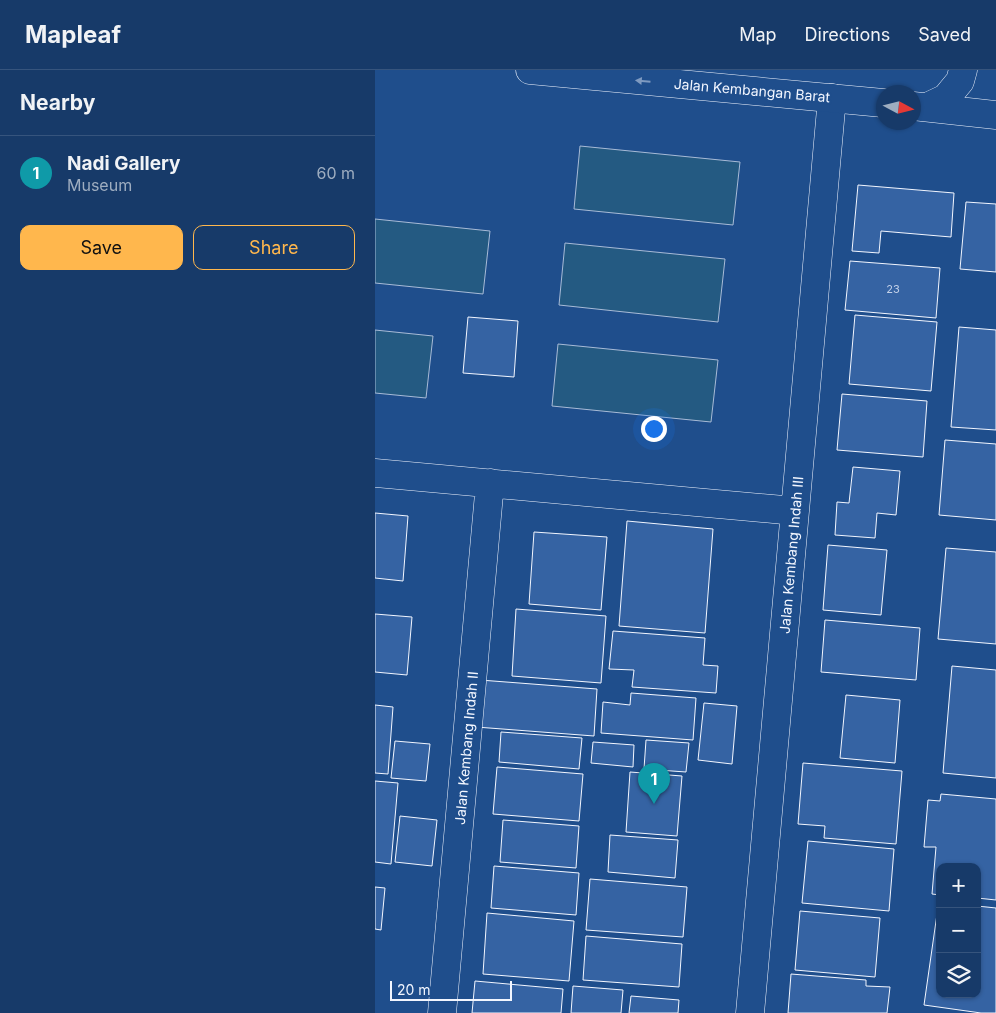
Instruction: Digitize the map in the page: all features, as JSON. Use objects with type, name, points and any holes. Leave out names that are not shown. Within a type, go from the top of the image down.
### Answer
[{"type":"street","name":"Jalan Kembangan Barat","points":[[530,70],[876,102]]},
{"type":"street","points":[[921,106],[946,98],[960,81],[963,70]]},
{"type":"street","name":"Jalan Kembang Indah III","points":[[749,1013],[832,98]]},
{"type":"street","points":[[921,106],[996,115]]},
{"type":"street","points":[[375,473],[795,510]]},
{"type":"street","name":"Jalan Kembang Indah II","points":[[442,1013],[490,483]]},
{"type":"shaded area","points":[[580,146],[740,162],[733,225],[574,209]]},
{"type":"shaded area","points":[[375,219],[490,231],[483,294],[375,283]]},
{"type":"shaded area","points":[[565,243],[725,259],[718,322],[559,305]]},
{"type":"shaded area","points":[[375,330],[433,336],[426,398],[375,393]]},
{"type":"shaded area","points":[[558,344],[718,360],[711,422],[552,406]]},
{"type":"building","points":[[858,185],[954,193],[951,237],[881,231],[879,253],[852,251]]},
{"type":"building","points":[[966,202],[996,204],[996,272],[960,269]]},
{"type":"building","points":[[850,261],[940,268],[936,318],[845,310]]},
{"type":"building","points":[[855,315],[937,322],[931,391],[849,384]]},
{"type":"building","points":[[468,317],[518,321],[514,377],[463,373]]},
{"type":"building","points":[[959,327],[996,330],[996,430],[951,427]]},
{"type":"building","points":[[842,394],[927,401],[923,457],[837,450]]},
{"type":"building","points":[[945,440],[996,444],[996,520],[939,515]]},
{"type":"building","points":[[853,467],[900,471],[896,515],[877,513],[875,538],[835,535],[837,502],[849,503]]},
{"type":"building","points":[[375,513],[408,516],[403,581],[375,578]]},
{"type":"building","points":[[627,521],[713,529],[705,633],[619,626]]},
{"type":"building","points":[[534,532],[607,537],[601,610],[529,604]]},
{"type":"building","points":[[828,545],[887,550],[881,615],[823,610]]},
{"type":"building","points":[[946,548],[996,552],[996,644],[938,639]]},
{"type":"building","points":[[516,609],[606,616],[601,683],[512,676]]},
{"type":"building","points":[[375,614],[412,617],[407,675],[375,672]]},
{"type":"building","points":[[825,620],[920,628],[916,680],[821,672]]},
{"type":"building","points":[[613,631],[705,638],[703,665],[718,666],[716,693],[632,687],[634,670],[609,669]]},
{"type":"building","points":[[952,666],[996,670],[996,778],[943,773]]},
{"type":"building","points":[[480,680],[597,689],[594,736],[476,727]]},
{"type":"building","points":[[631,693],[696,698],[693,740],[601,733],[603,702],[630,705]]},
{"type":"building","points":[[846,695],[900,700],[895,763],[840,758]]},
{"type":"building","points":[[704,703],[737,706],[732,764],[698,760]]},
{"type":"building","points":[[375,705],[393,707],[388,774],[375,773]]},
{"type":"building","points":[[501,732],[582,738],[579,769],[499,762]]},
{"type":"building","points":[[646,740],[689,743],[686,772],[644,769]]},
{"type":"building","points":[[395,741],[430,744],[426,781],[391,778]]},
{"type":"building","points":[[593,742],[634,745],[633,767],[591,763]]},
{"type":"building","points":[[803,763],[902,771],[896,844],[824,838],[825,826],[798,824]]},
{"type":"building","points":[[497,767],[583,774],[579,821],[493,814]]},
{"type":"building","points":[[630,772],[682,776],[677,836],[626,832]]},
{"type":"building","points":[[375,781],[398,783],[391,864],[375,862]]},
{"type":"building","points":[[941,794],[996,799],[996,900],[981,898],[981,863],[936,863],[936,894],[932,894],[936,847],[924,847],[928,800],[940,801]]},
{"type":"building","points":[[400,816],[437,820],[432,866],[395,862]]},
{"type":"building","points":[[503,820],[579,826],[576,868],[500,862]]},
{"type":"building","points":[[610,835],[678,840],[675,878],[608,872]]},
{"type":"building","points":[[808,841],[894,849],[889,911],[802,903]]},
{"type":"building","points":[[494,866],[579,873],[576,915],[491,908]]},
{"type":"building","points":[[590,879],[687,887],[683,937],[586,930]]},
{"type":"building","points":[[375,887],[385,888],[381,930],[375,929]]},
{"type":"building","points":[[981,906],[996,908],[996,1013],[981,1013],[924,1005],[936,921],[936,998],[981,998]]},
{"type":"building","points":[[800,911],[880,918],[875,977],[795,970]]},
{"type":"building","points":[[487,913],[574,921],[569,981],[483,974]]},
{"type":"building","points":[[586,936],[682,944],[679,987],[583,980]]},
{"type":"building","points":[[791,974],[866,980],[866,986],[890,987],[887,1013],[788,1013]]},
{"type":"building","points":[[475,981],[563,989],[561,1013],[472,1013]]},
{"type":"building","points":[[573,986],[623,990],[621,1013],[571,1013]]},
{"type":"building","points":[[631,996],[679,1000],[678,1013],[629,1013]]},
{"type":"place","name":"Nadi Gallery","points":[[654,804]]}]
